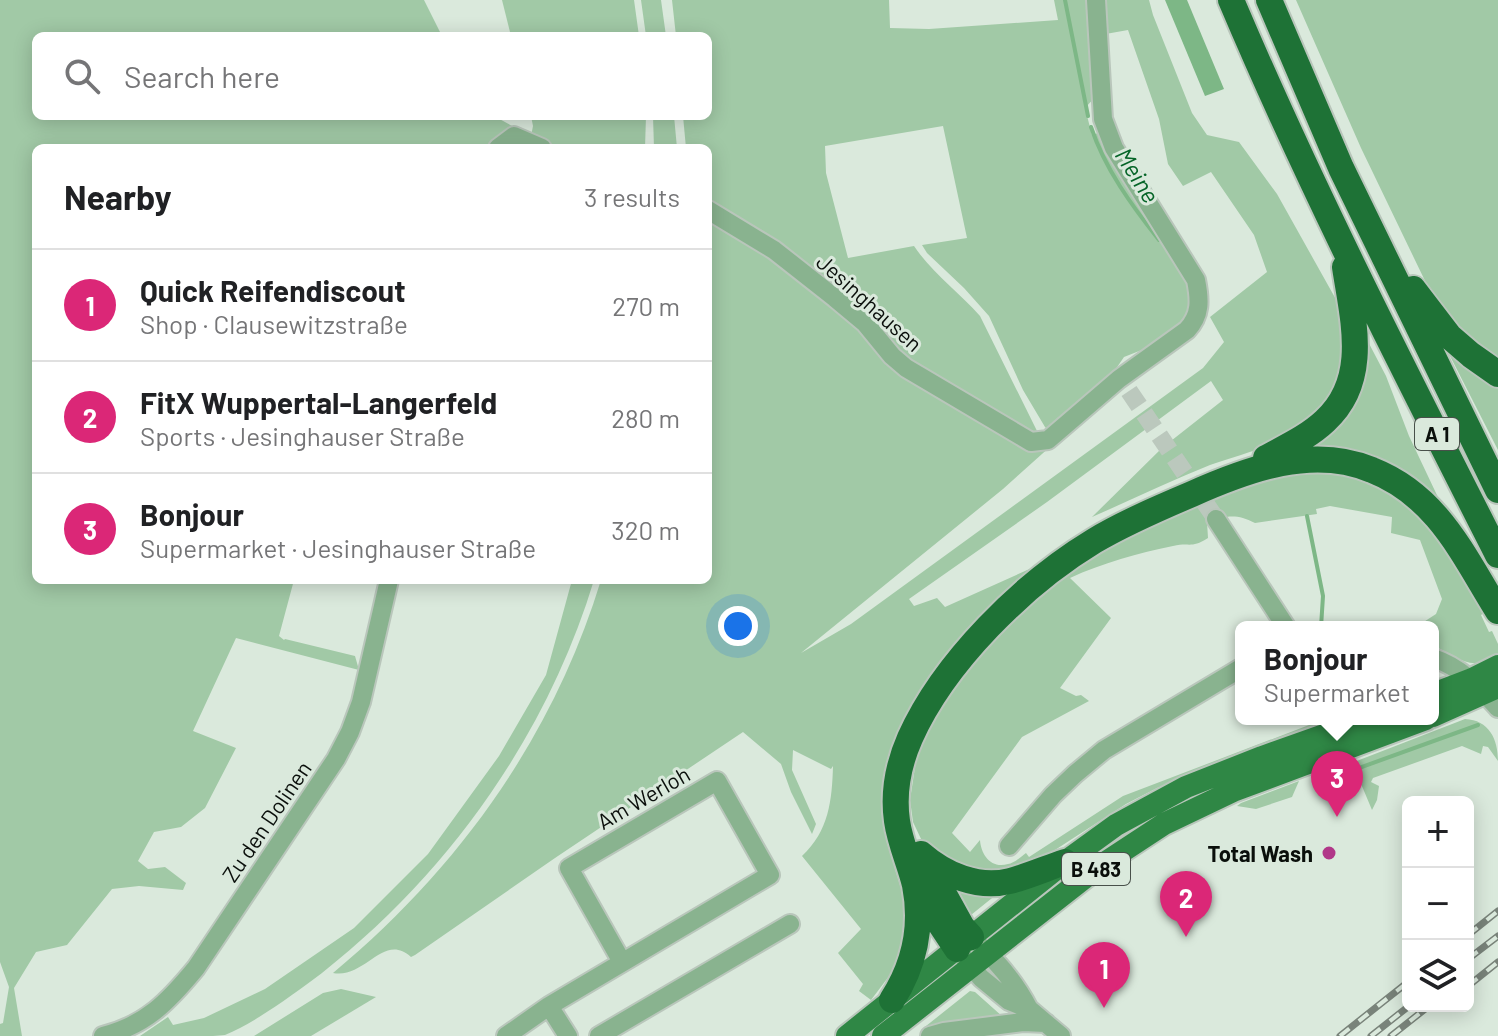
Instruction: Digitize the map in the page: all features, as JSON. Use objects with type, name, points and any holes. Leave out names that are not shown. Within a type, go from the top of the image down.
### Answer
[{"type":"highway","name":"A 1","points":[[1231,0],[1341,244],[1498,555]]},
{"type":"highway","name":"A 1","points":[[1269,0],[1315,110],[1498,490]]},
{"type":"highway","points":[[892,1000],[910,966],[917,939],[915,886],[897,821],[896,795],[900,769],[910,739],[946,675],[997,619],[1054,569],[1094,541],[1223,481],[1300,439],[1328,418],[1342,401],[1353,371],[1356,343],[1341,244]]},
{"type":"highway","points":[[1380,249],[1449,336],[1498,374]]},
{"type":"highway","points":[[1223,481],[1305,459],[1343,461],[1381,474],[1416,495],[1441,519],[1498,611]]},
{"type":"highway","points":[[897,821],[921,854],[962,927],[972,952]]},
{"type":"highway","points":[[921,854],[935,867],[978,882],[1010,881],[1065,862]]},
{"type":"highway","points":[[915,886],[972,952]]},
{"type":"main road","points":[[1439,713],[1488,692],[1498,666]]},
{"type":"main road","points":[[1439,694],[1488,692]]},
{"type":"main road","name":"B 483","points":[[972,952],[1164,824],[1244,786],[1411,725]]},
{"type":"main road","name":"B 483","points":[[972,952],[1065,862],[1116,825],[1186,787],[1326,727]]},
{"type":"main road","points":[[847,1036],[892,1000],[972,952]]},
{"type":"main road","points":[[883,1036],[972,952]]},
{"type":"street","name":"Jesinghausen","points":[[712,212],[774,250],[835,298],[865,323],[906,368],[1031,442],[1048,440],[1124,385],[1187,330],[1195,322],[1199,311],[1196,280],[1114,148],[1103,119],[1096,0]]},
{"type":"street","points":[[503,144],[514,136],[533,144]]},
{"type":"street","points":[[1216,519],[1282,621]]},
{"type":"street","name":"Zu den Dolinen","points":[[103,1036],[138,1023],[176,992],[196,968],[336,759],[361,702],[388,584]]},
{"type":"street","points":[[1439,660],[1488,692]]},
{"type":"street","points":[[1009,846],[1053,795],[1104,750],[1235,672]]},
{"type":"street","name":"Am Werloh","points":[[506,1036],[549,1006],[770,875],[717,781],[569,868],[622,962]]},
{"type":"street","points":[[599,1036],[790,924]]},
{"type":"street","points":[[972,952],[1009,1001],[1029,1009],[1061,1036]]},
{"type":"street","points":[[549,1006],[568,1036]]},
{"type":"street","points":[[930,1036],[1023,1022],[1046,1023]]},
{"type":"shaded area","points":[[0,0],[424,0],[440,32],[32,32],[32,120],[501,120],[514,127],[499,144],[32,144],[32,584],[293,584],[279,636],[284,640],[355,656],[359,670],[236,638],[193,731],[236,748],[205,808],[181,827],[154,832],[138,861],[148,869],[165,867],[186,883],[183,890],[139,886],[112,889],[67,945],[36,952],[14,988],[22,1036],[0,1036],[9,987],[0,962]]},
{"type":"shaded area","points":[[502,0],[634,0],[638,32],[510,32]]},
{"type":"shaded area","points":[[641,0],[661,0],[665,32],[645,32]]},
{"type":"shaded area","points":[[672,0],[889,0],[890,28],[929,29],[1058,20],[1054,0],[1149,0],[1192,113],[1207,135],[1239,142],[1277,194],[1338,303],[1346,348],[1338,384],[1316,414],[1279,440],[1195,471],[1092,517],[1162,448],[1223,400],[1211,381],[909,599],[914,606],[937,598],[945,607],[1054,558],[1003,601],[934,671],[890,755],[881,810],[887,843],[911,921],[901,968],[896,967],[871,1000],[859,991],[863,984],[838,953],[861,929],[802,856],[823,826],[832,791],[833,766],[831,769],[793,750],[792,770],[816,824],[812,834],[781,764],[743,732],[415,955],[411,957],[392,950],[355,970],[333,973],[421,889],[461,844],[496,796],[557,693],[600,584],[712,584],[712,216],[764,248],[811,284],[861,326],[903,371],[1032,448],[1039,448],[1061,437],[1003,489],[801,653],[851,624],[1203,368],[1224,342],[1210,317],[1267,272],[1254,235],[1211,172],[1183,186],[1168,164],[1159,119],[1128,30],[1100,35],[1093,45],[1097,95],[1085,108],[1092,135],[1101,132],[1143,207],[1188,274],[1193,305],[1186,322],[1175,333],[1162,342],[1124,357],[1111,376],[1050,432],[1023,390],[989,316],[922,245],[967,238],[943,126],[825,146],[826,173],[848,258],[914,246],[980,316],[1039,435],[1023,433],[910,366],[871,324],[779,249],[712,208],[712,144],[686,144],[683,120],[712,120],[712,32],[676,32]]},
{"type":"shaded area","points":[[1165,0],[1187,0],[1224,89],[1205,96]]},
{"type":"shaded area","points":[[1296,0],[1498,0],[1498,366],[1450,323],[1427,285],[1361,148]]},
{"type":"shaded area","points":[[532,120],[646,120],[645,144],[544,144],[531,136]]},
{"type":"shaded area","points":[[653,120],[674,120],[677,144],[654,144]]},
{"type":"shaded area","points":[[1364,334],[1386,376],[1409,436],[1444,510],[1308,454]]},
{"type":"shaded area","points":[[1452,352],[1498,383],[1498,450],[1449,354]]},
{"type":"shaded area","points":[[1286,469],[1348,471],[1403,494],[1457,560],[1484,613],[1481,615],[1489,632],[1492,631],[1498,644],[1498,655],[1481,663],[1473,663],[1439,649],[1439,621],[1425,621],[1436,614],[1442,599],[1420,540],[1391,533],[1392,517],[1330,506],[1316,509],[1317,514],[1255,523],[1231,516],[1207,522],[1208,538],[1198,543],[1134,555],[1070,578],[1111,618],[1060,688],[1089,701],[1022,737],[952,833],[970,852],[980,840],[982,851],[992,863],[1010,863],[1026,853],[1029,857],[1123,796],[1309,725],[1319,725],[1314,730],[1157,788],[1126,804],[1038,861],[990,876],[934,855],[922,841],[913,822],[910,800],[917,754],[946,697],[1002,626],[1081,560],[1163,516]]},
{"type":"shaded area","points":[[571,584],[593,584],[550,693],[521,746],[451,846],[368,934],[322,973],[237,1030],[219,1036],[140,1036],[168,1017],[173,1025],[204,1018],[265,989],[354,928],[428,854],[499,756],[546,675]]},
{"type":"shaded area","points":[[1465,719],[1480,723],[1490,732],[1498,761],[1488,747],[1483,746],[1481,754],[1462,746],[1373,778],[1371,782],[1379,786],[1372,810],[1359,779],[1323,791],[1318,776]]},
{"type":"shaded area","points":[[1299,781],[1292,797],[1256,809],[1237,806],[1241,803]]},
{"type":"shaded area","points":[[946,882],[1002,890],[966,919]]},
{"type":"shaded area","points":[[341,989],[376,997],[311,1036],[254,1036],[323,993]]},
{"type":"shaded area","points":[[970,991],[1003,1017],[921,1030]]},
{"type":"waterway","name":"Meine","points":[[1065,0],[1088,116]]},
{"type":"waterway","name":"Meine","points":[[1091,127],[1120,186],[1159,240]]},
{"type":"waterway","name":"Meine","points":[[1307,516],[1323,596],[1321,621]]},
{"type":"waterway","points":[[1323,781],[1478,725]]},
{"type":"tunnel","points":[[1129,391],[1216,519]]},
{"type":"railway","points":[[1474,930],[1498,911]]},
{"type":"railway","points":[[1474,954],[1498,936]]},
{"type":"railway","points":[[1474,981],[1498,962]]},
{"type":"railway","points":[[1340,1036],[1402,987]]},
{"type":"railway","points":[[1371,1036],[1402,1012]]},
{"type":"railway","points":[[1391,1036],[1421,1012]]},
{"type":"place","name":"Bonjour","points":[[1337,817]]},
{"type":"place","name":"Total Wash","points":[[1329,853]]},
{"type":"place","name":"FitX Wuppertal-Langerfeld","points":[[1186,937]]},
{"type":"place","name":"Quick Reifendiscout","points":[[1104,1008]]}]
